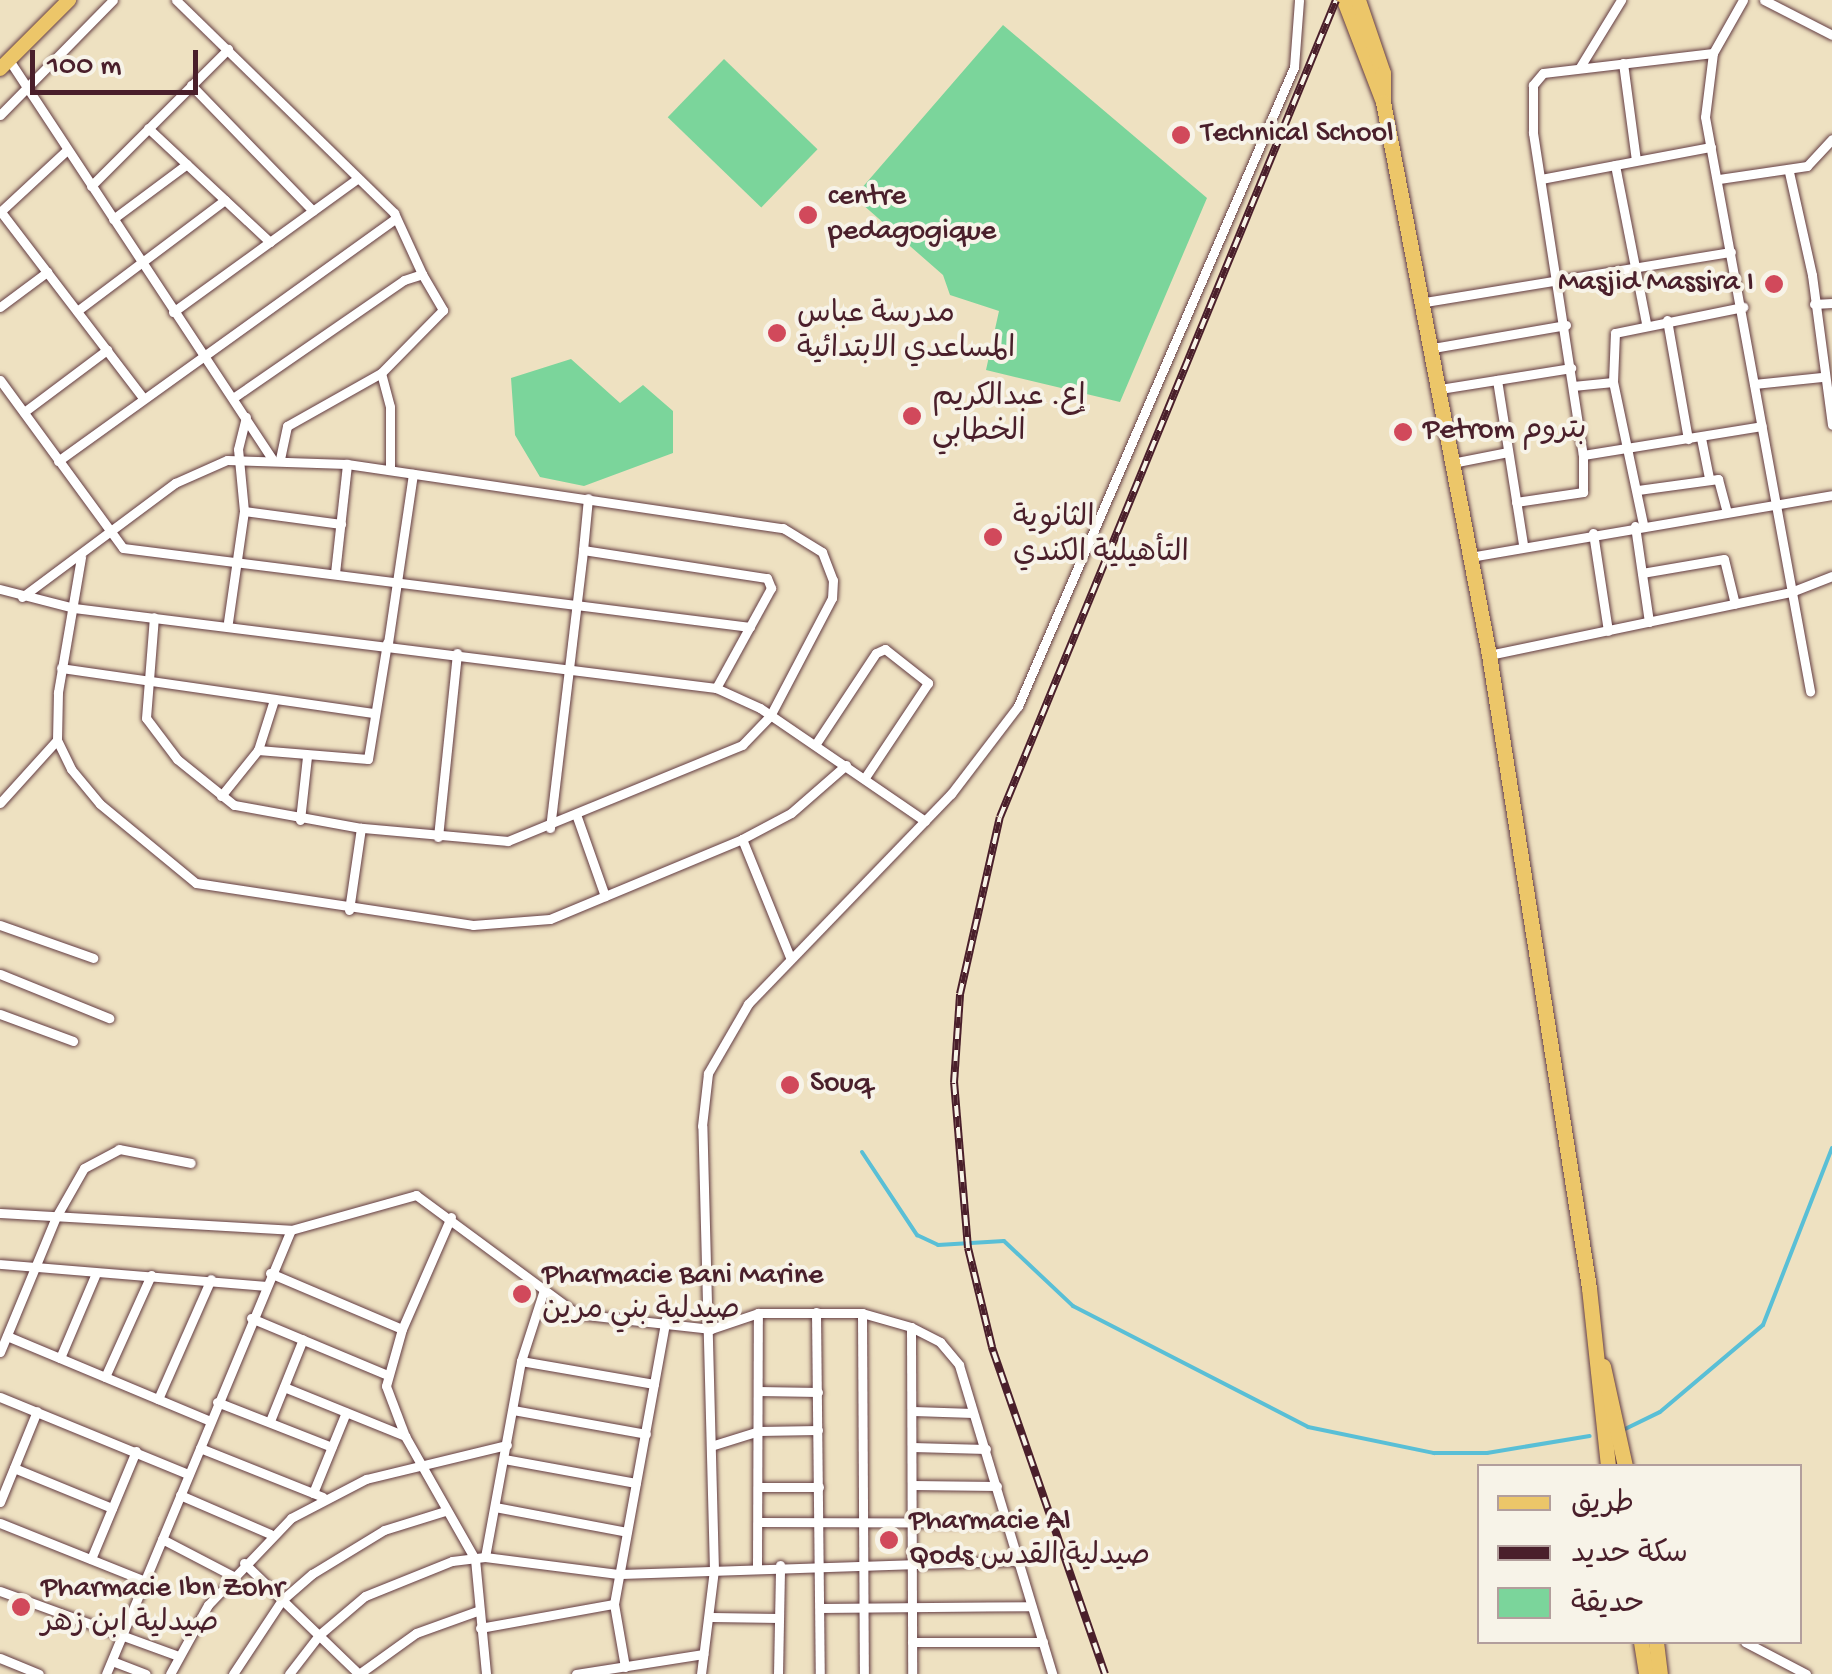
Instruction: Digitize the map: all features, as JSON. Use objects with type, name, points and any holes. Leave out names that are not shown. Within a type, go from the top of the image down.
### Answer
[{"type":"highway","points":[[1344,0],[1357,10],[1384,102],[1490,655],[1598,1353],[1608,1464]]},
{"type":"highway","points":[[1598,1353],[1616,1406],[1625,1464]]},
{"type":"highway","points":[[1640,1644],[1646,1674]]},
{"type":"highway","points":[[1656,1644],[1660,1674]]},
{"type":"main road","points":[[4,64],[69,0]]},
{"type":"street","points":[[0,115],[113,0]]},
{"type":"street","points":[[176,0],[396,218],[443,310],[381,372],[287,426],[276,459]]},
{"type":"street","points":[[701,1674],[714,1570],[711,1329],[702,1126],[708,1072],[732,1025],[790,957],[925,821],[1002,730],[1029,681],[1294,67],[1298,0]]},
{"type":"street","points":[[1580,68],[1622,0]]},
{"type":"street","points":[[1743,0],[1713,53],[1705,98],[1710,147],[1720,179],[1810,691]]},
{"type":"street","points":[[1764,0],[1832,35]]},
{"type":"street","points":[[1788,13],[1796,0]]},
{"type":"street","points":[[90,186],[228,50]]},
{"type":"street","points":[[1516,502],[1583,492],[1583,455],[1541,179],[1533,84],[1544,73],[1713,53]]},
{"type":"street","points":[[1623,63],[1636,160]]},
{"type":"street","points":[[4,64],[28,88],[203,358],[276,459]]},
{"type":"street","points":[[192,86],[313,211]]},
{"type":"street","points":[[148,128],[270,242]]},
{"type":"street","points":[[1720,179],[1789,172],[1817,159],[1831,141]]},
{"type":"street","points":[[1541,179],[1710,147]]},
{"type":"street","points":[[68,150],[0,212],[143,398]]},
{"type":"street","points":[[113,219],[187,164]]},
{"type":"street","points":[[1614,165],[1646,323]]},
{"type":"street","points":[[1789,172],[1832,425]]},
{"type":"street","points":[[173,312],[358,178]]},
{"type":"street","points":[[77,311],[225,200]]},
{"type":"street","points":[[58,460],[396,218]]},
{"type":"street","points":[[1425,302],[1732,252]]},
{"type":"street","points":[[0,307],[47,272]]},
{"type":"street","points":[[233,398],[404,280],[422,274]]},
{"type":"street","points":[[1814,304],[1832,302]]},
{"type":"street","points":[[1649,622],[1638,490],[1613,382],[1615,333],[1646,323],[1743,307]]},
{"type":"street","points":[[1667,320],[1688,439]]},
{"type":"street","points":[[1433,348],[1566,325]]},
{"type":"street","points":[[24,412],[107,350]]},
{"type":"street","points":[[1440,388],[1571,368]]},
{"type":"street","points":[[381,372],[390,407],[390,470]]},
{"type":"street","points":[[1754,384],[1822,376]]},
{"type":"street","points":[[0,380],[110,535],[126,549],[750,627]]},
{"type":"street","points":[[1497,380],[1523,546]]},
{"type":"street","points":[[1574,386],[1613,382]]},
{"type":"street","points":[[228,622],[244,511],[241,461],[246,417]]},
{"type":"street","points":[[1583,455],[1762,426]]},
{"type":"street","points":[[1701,438],[1709,478]]},
{"type":"street","points":[[1451,463],[1508,452]]},
{"type":"street","points":[[22,596],[201,467],[276,459],[347,464],[783,528],[822,552],[832,598],[770,716],[722,756],[550,828],[508,840],[438,837],[300,820],[250,812],[221,796],[155,734],[146,718],[154,617]]},
{"type":"street","points":[[335,573],[347,464]]},
{"type":"street","points":[[258,750],[365,761],[413,474]]},
{"type":"street","points":[[1638,490],[1709,478],[1720,480],[1727,512]]},
{"type":"street","points":[[1469,558],[1592,533],[1832,495]]},
{"type":"street","points":[[550,828],[572,667],[574,606],[588,498]]},
{"type":"street","points":[[244,511],[341,524]]},
{"type":"street","points":[[1592,533],[1608,631]]},
{"type":"street","points":[[583,550],[767,578],[771,588],[716,688]]},
{"type":"street","points":[[81,557],[62,668],[57,740],[100,804],[196,883],[349,910],[521,924],[605,896],[742,839],[790,813],[846,765]]},
{"type":"street","points":[[1642,573],[1724,558],[1735,604]]},
{"type":"street","points":[[1490,655],[1791,592],[1832,576]]},
{"type":"street","points":[[0,590],[74,608],[228,622],[716,688],[814,744],[925,821]]},
{"type":"street","points":[[814,744],[876,652],[885,649],[928,684],[864,779]]},
{"type":"street","points":[[438,837],[457,653]]},
{"type":"street","points":[[62,668],[374,713]]},
{"type":"street","points":[[221,796],[258,750],[274,700]]},
{"type":"street","points":[[0,803],[57,740]]},
{"type":"street","points":[[300,820],[307,757]]},
{"type":"street","points":[[577,817],[605,896]]},
{"type":"street","points":[[349,910],[360,828]]},
{"type":"street","points":[[742,839],[790,957]]},
{"type":"street","points":[[0,925],[93,958]]},
{"type":"street","points":[[0,974],[109,1018]]},
{"type":"street","points":[[0,1014],[73,1041]]},
{"type":"street","points":[[0,1352],[56,1217],[84,1168],[101,1153],[144,1152],[191,1163]]},
{"type":"street","points":[[0,1214],[290,1230],[406,1195],[428,1198],[542,1293],[577,1314],[666,1319],[711,1329],[758,1313],[816,1312],[862,1314],[911,1327],[952,1352],[986,1449],[1052,1674]]},
{"type":"street","points":[[451,1217],[385,1374],[406,1436],[445,1511],[480,1558]]},
{"type":"street","points":[[106,1674],[290,1230]]},
{"type":"street","points":[[0,1264],[38,1264],[96,1273],[265,1286]]},
{"type":"street","points":[[270,1272],[402,1329]]},
{"type":"street","points":[[60,1358],[96,1273]]},
{"type":"street","points":[[105,1377],[151,1275]]},
{"type":"street","points":[[158,1399],[211,1279]]},
{"type":"street","points":[[486,1674],[477,1611],[480,1558],[496,1507],[521,1361],[542,1293]]},
{"type":"street","points":[[816,1312],[820,1674]]},
{"type":"street","points":[[757,1566],[758,1313]]},
{"type":"street","points":[[862,1314],[864,1674]]},
{"type":"street","points":[[251,1318],[385,1374]]},
{"type":"street","points":[[626,1667],[614,1604],[666,1319]]},
{"type":"street","points":[[911,1327],[912,1674]]},
{"type":"street","points":[[7,1336],[210,1421]]},
{"type":"street","points":[[270,1421],[303,1339]]},
{"type":"street","points":[[521,1361],[654,1384]]},
{"type":"street","points":[[284,1387],[406,1436]]},
{"type":"street","points":[[758,1391],[818,1392]]},
{"type":"street","points":[[0,1397],[188,1474]]},
{"type":"street","points":[[217,1402],[332,1448]]},
{"type":"street","points":[[512,1410],[646,1434]]},
{"type":"street","points":[[912,1410],[973,1413]]},
{"type":"street","points":[[0,1502],[37,1411]]},
{"type":"street","points":[[318,1495],[346,1412]]},
{"type":"street","points":[[714,1445],[759,1430],[818,1430]]},
{"type":"street","points":[[170,1674],[176,1655],[244,1562],[270,1534],[318,1495],[420,1462],[507,1445]]},
{"type":"street","points":[[912,1447],[986,1449]]},
{"type":"street","points":[[200,1448],[318,1495]]},
{"type":"street","points":[[91,1559],[136,1451]]},
{"type":"street","points":[[504,1460],[636,1483]]},
{"type":"street","points":[[14,1468],[112,1508]]},
{"type":"street","points":[[912,1484],[996,1486]]},
{"type":"street","points":[[758,1487],[819,1487]]},
{"type":"street","points":[[180,1495],[270,1534]]},
{"type":"street","points":[[496,1507],[627,1532]]},
{"type":"street","points":[[233,1674],[282,1600],[369,1538],[445,1511]]},
{"type":"street","points":[[758,1522],[1007,1523]]},
{"type":"street","points":[[0,1523],[144,1581]]},
{"type":"street","points":[[162,1540],[233,1576]]},
{"type":"street","points":[[289,1674],[319,1635],[395,1580],[480,1558],[618,1574],[780,1565],[1018,1561]]},
{"type":"street","points":[[244,1562],[359,1674],[416,1633],[477,1611]]},
{"type":"street","points":[[778,1674],[780,1565]]},
{"type":"street","points":[[0,1591],[176,1655]]},
{"type":"street","points":[[480,1628],[614,1604]]},
{"type":"street","points":[[820,1608],[1031,1606]]},
{"type":"street","points":[[711,1617],[779,1618]]},
{"type":"street","points":[[912,1642],[1043,1642]]},
{"type":"street","points":[[1749,1644],[1806,1674]]},
{"type":"street","points":[[576,1674],[703,1654]]},
{"type":"street","points":[[0,1658],[39,1674]]},
{"type":"street","points":[[112,1661],[146,1674]]},
{"type":"green space","points":[[1003,25],[1207,198],[1120,402],[986,370],[999,311],[950,295],[943,275],[854,197]]},
{"type":"green space","points":[[724,59],[818,149],[761,208],[668,117]]},
{"type":"green space","points":[[571,359],[620,403],[643,385],[673,411],[673,453],[584,486],[540,477],[515,435],[511,378]]},
{"type":"waterway","points":[[1621,1431],[1660,1412],[1763,1325],[1832,1148]]},
{"type":"waterway","points":[[862,1152],[917,1235],[938,1245],[1004,1241],[1073,1306],[1308,1427],[1434,1453],[1487,1453],[1590,1436]]},
{"type":"railway","points":[[1105,1674],[992,1347],[968,1248],[954,1083],[960,994],[1000,817],[1336,0]]},
{"type":"place","name":"Technical School","points":[[1181,135]]},
{"type":"place","name":"centre pedagogique","points":[[808,215]]},
{"type":"place","name":"Masjid Massira I","points":[[1774,284]]},
{"type":"place","name":"مدرسة عباس المساعدي الابتدائية","points":[[777,333]]},
{"type":"place","name":"إع. عبدالكريم الخطابي","points":[[912,416]]},
{"type":"place","name":"Petrom بتروم","points":[[1403,432]]},
{"type":"place","name":"الثانوية التأهيلية الكندي","points":[[993,537]]},
{"type":"place","name":"Souq","points":[[790,1085]]},
{"type":"place","name":"Pharmacie Bani Marine صيدلية بني مرين","points":[[522,1294]]},
{"type":"place","name":"Pharmacie Al Qods صيدلية القدس","points":[[889,1540]]},
{"type":"place","name":"Pharmacie Ibn Zohr صيدلية ابن زهر","points":[[21,1607]]}]
